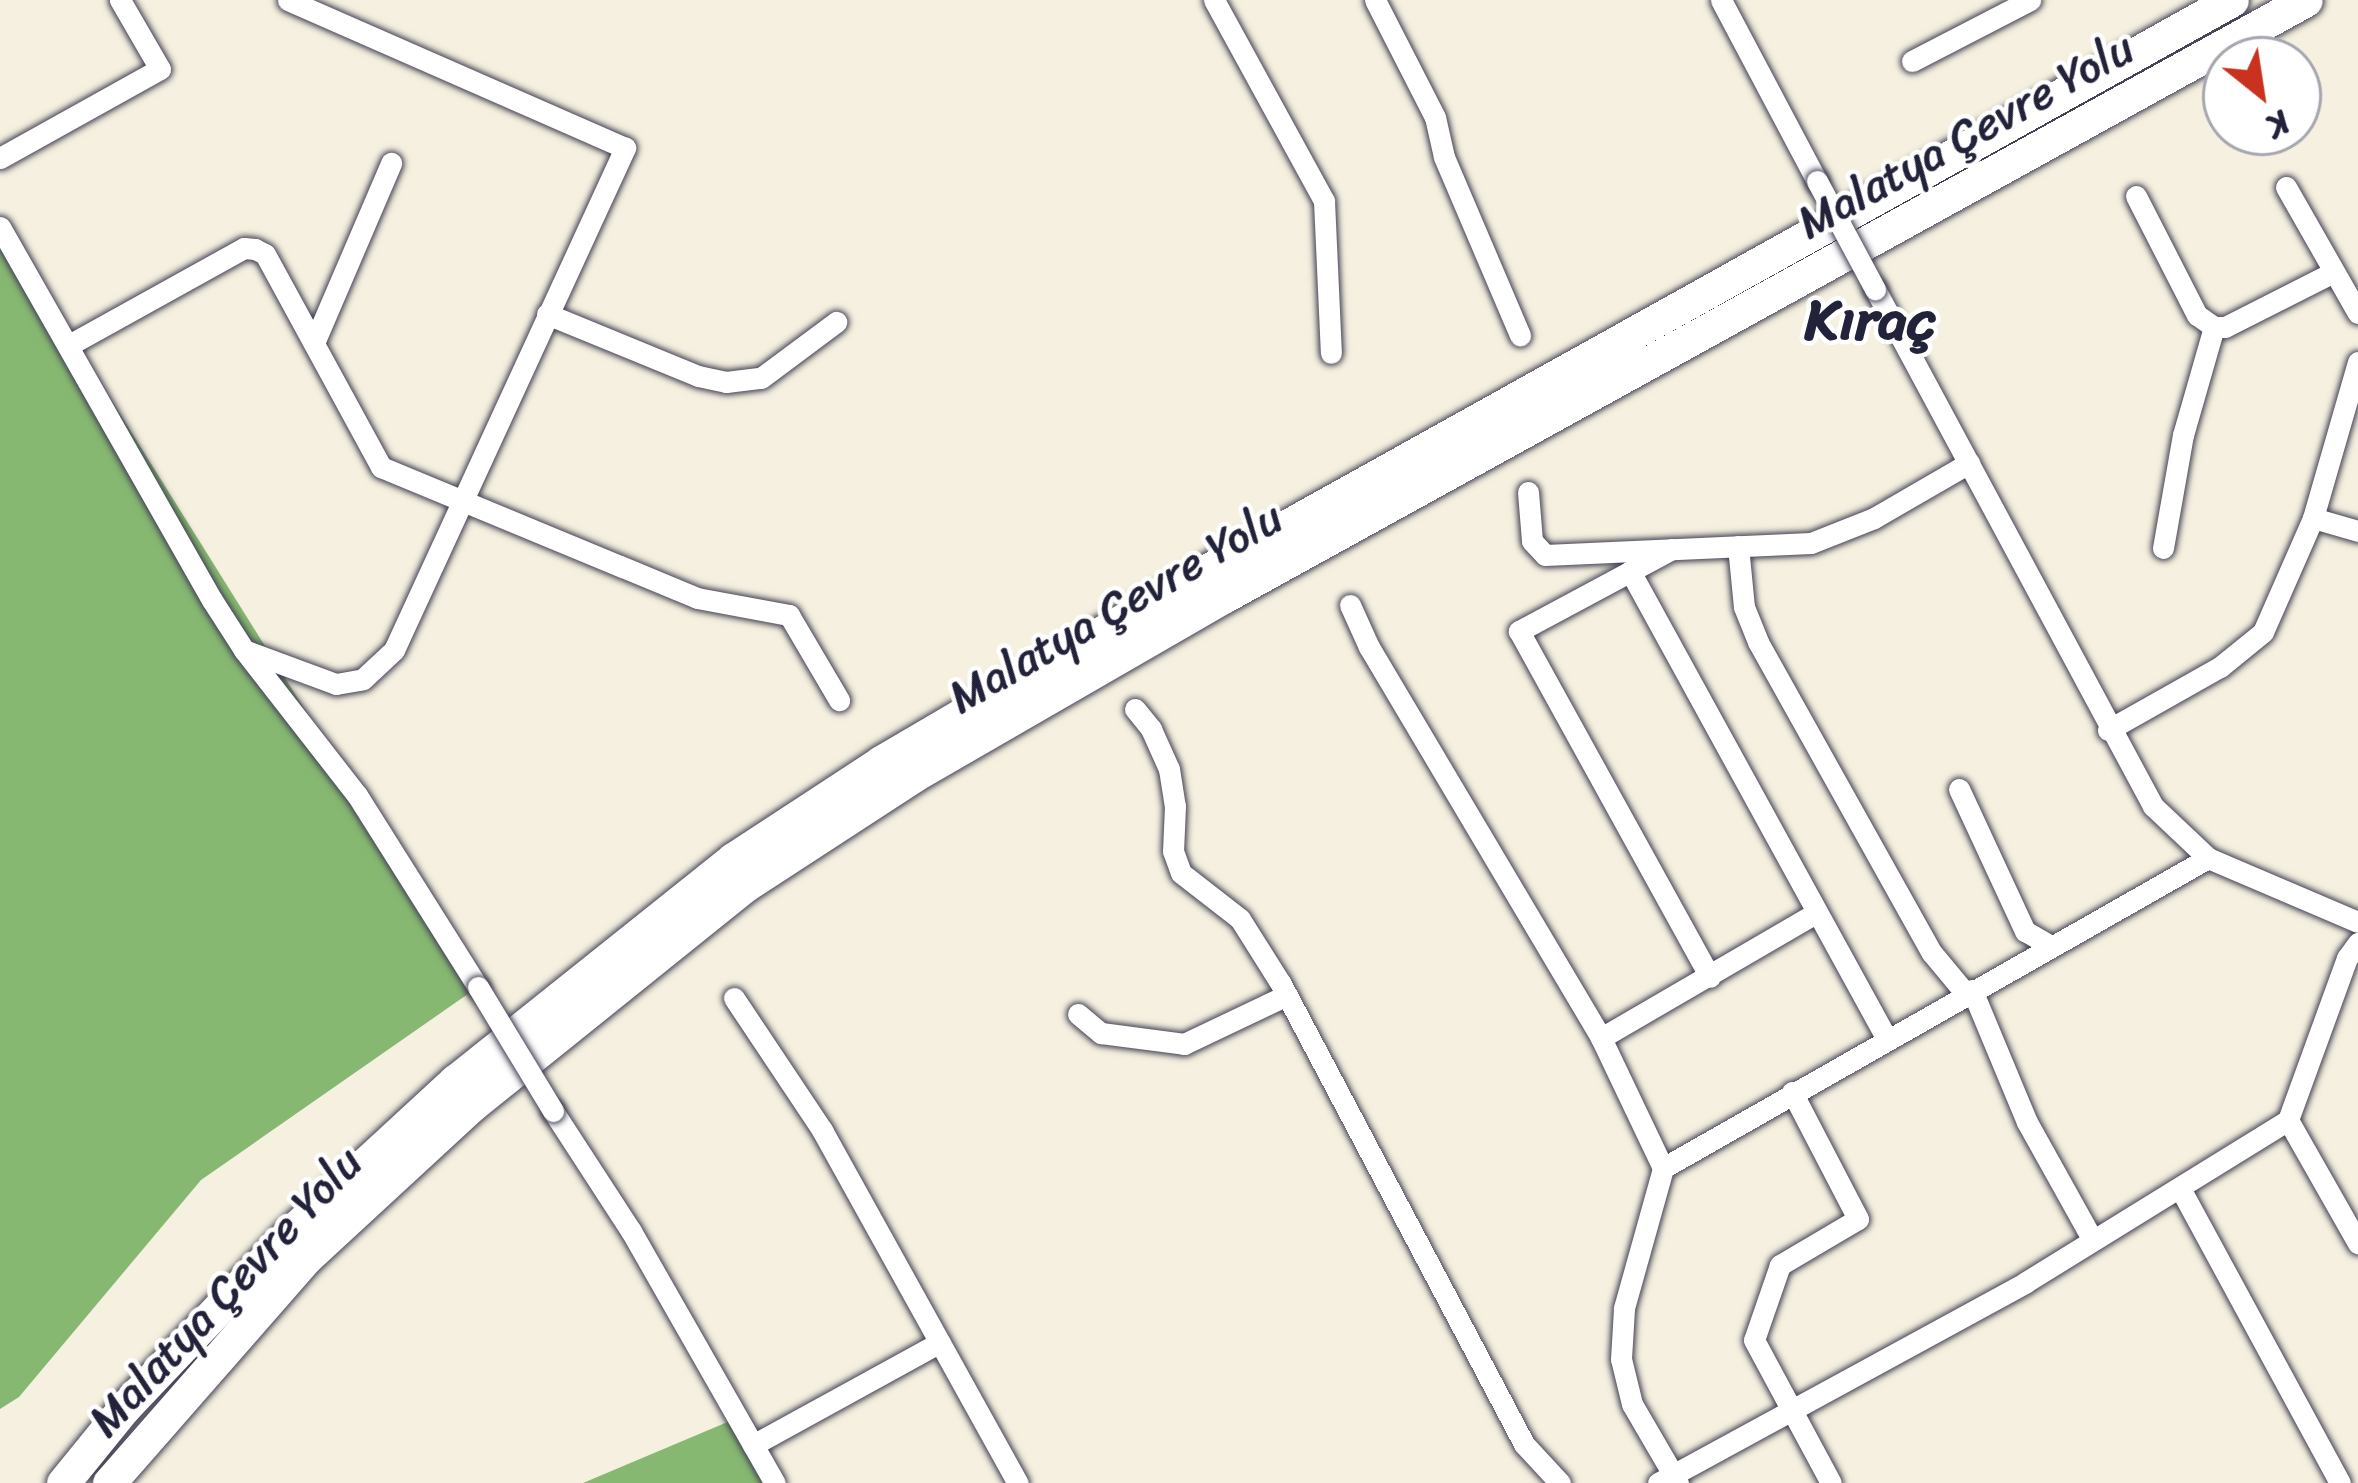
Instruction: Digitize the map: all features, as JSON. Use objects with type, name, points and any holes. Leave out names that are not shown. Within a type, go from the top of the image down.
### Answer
[{"type":"highway","name":"Malatya Çevre Yolu","points":[[63,1483],[124,1408],[305,1219],[455,1081],[733,859],[881,762],[1206,572],[2232,0]]},
{"type":"highway","name":"Malatya Çevre Yolu","points":[[109,1483],[305,1259],[472,1106],[742,887],[913,776],[1225,596],[2306,0]]},
{"type":"street","points":[[0,158],[160,69],[120,0]]},
{"type":"street","points":[[244,650],[335,684],[363,679],[394,650],[625,148],[288,0]]},
{"type":"street","points":[[1214,0],[1324,201],[1331,353]]},
{"type":"street","points":[[1375,0],[1435,117],[1444,158],[1520,335]]},
{"type":"street","points":[[1720,0],[2152,806],[2208,857],[2358,922]]},
{"type":"street","points":[[1912,61],[2024,2]]},
{"type":"street","points":[[314,343],[391,163]]},
{"type":"street","points":[[2286,188],[2358,314]]},
{"type":"street","points":[[2136,196],[2197,314],[2214,327],[2225,327],[2334,272]]},
{"type":"street","points":[[0,227],[244,650],[357,795],[631,1232],[775,1483]]},
{"type":"street","points":[[69,345],[244,248],[265,254],[381,467],[697,598],[789,615],[839,700]]},
{"type":"street","points":[[547,314],[726,382],[760,378],[836,322]]},
{"type":"street","points":[[2163,548],[2183,436],[2214,327]]},
{"type":"street","points":[[2108,730],[2220,667],[2263,632],[2313,518],[2358,362]]},
{"type":"street","points":[[1528,492],[1532,541],[1545,555],[1738,546],[1833,538],[1969,463]]},
{"type":"street","points":[[2313,518],[2358,531]]},
{"type":"street","points":[[1738,546],[1744,607],[1758,642],[1932,952],[1969,992],[2027,1122],[2092,1239]]},
{"type":"street","points":[[1672,550],[1519,631],[1709,977]]},
{"type":"street","points":[[1630,571],[1814,914],[1887,1039]]},
{"type":"street","points":[[1350,605],[1369,647],[1601,1039],[1663,1168],[1624,1308],[1621,1359],[1633,1404],[1670,1480],[2026,1282],[2288,1120],[2347,958],[2358,943]]},
{"type":"street","points":[[1135,709],[1169,770],[1175,806],[1173,851],[1181,873],[1240,919],[1287,995],[1524,1444],[1560,1483]]},
{"type":"street","points":[[1959,789],[2025,931],[2051,946]]},
{"type":"street","points":[[1663,1168],[2208,857]]},
{"type":"street","points":[[1601,1039],[1814,914]]},
{"type":"street","points":[[1078,1014],[1101,1034],[1184,1044],[1287,995]]},
{"type":"street","points":[[734,998],[822,1130],[1018,1483]]},
{"type":"street","points":[[1792,1092],[1858,1219],[1790,1257],[1771,1279],[1754,1340],[1831,1483]]},
{"type":"street","points":[[2288,1120],[2358,1244]]},
{"type":"street","points":[[2180,1190],[2340,1483]]},
{"type":"street","points":[[754,1445],[940,1342]]},
{"type":"green space","points":[[0,222],[478,987],[201,1180],[19,1397],[0,1409]]},
{"type":"green space","points":[[737,1418],[775,1483],[583,1483]]},
{"type":"district","name":"Kıraç","points":[[1870,320]]}]
